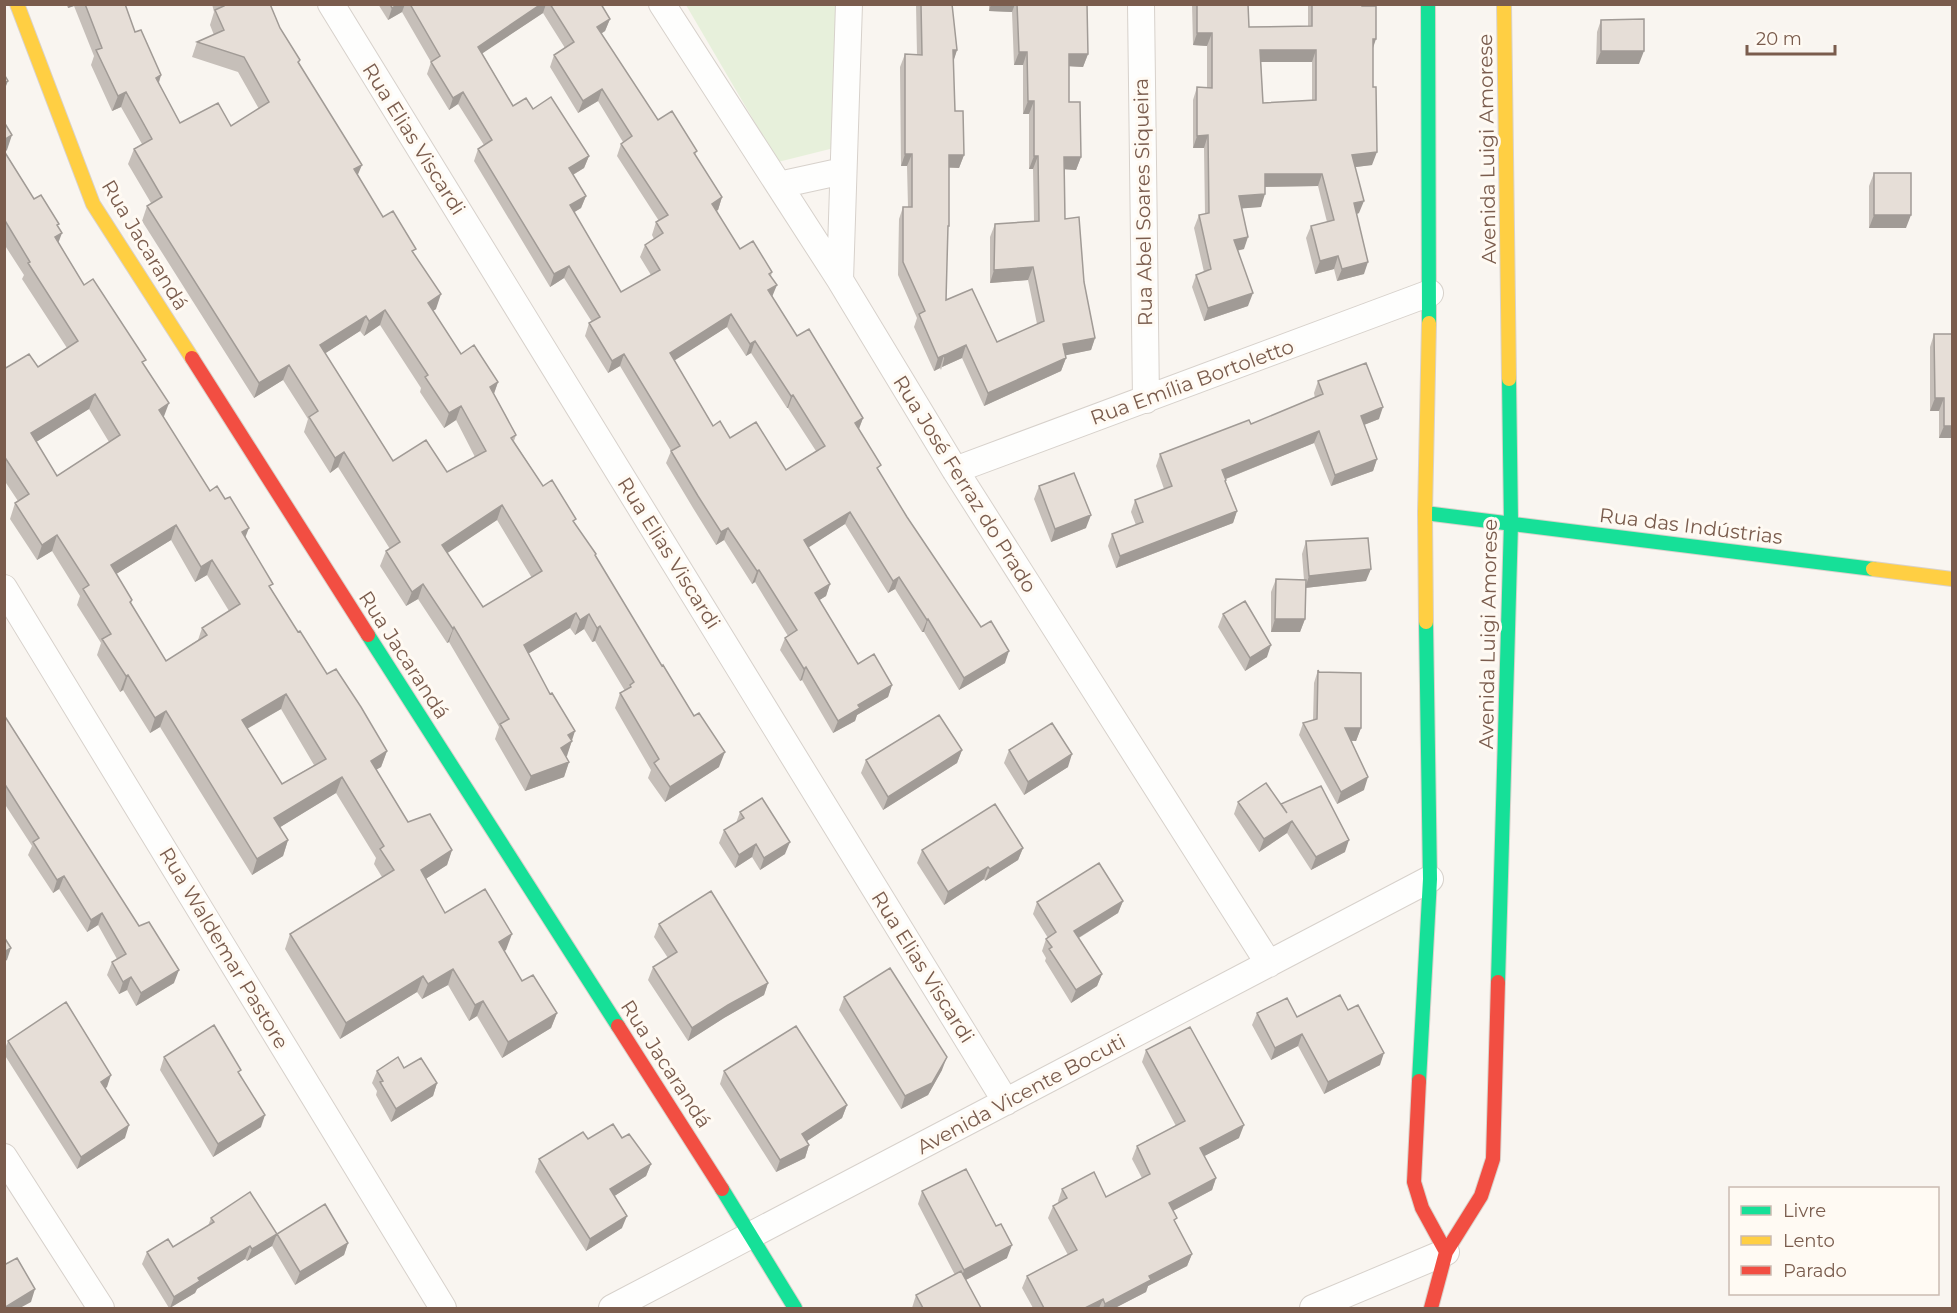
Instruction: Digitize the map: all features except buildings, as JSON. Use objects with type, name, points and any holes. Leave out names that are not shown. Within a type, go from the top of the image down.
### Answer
[{"type":"street","name":"Rua Jacarandá","points":[[17,4],[93,204],[752,1235],[795,1308]]},
{"type":"street","name":"Rua Elias Viscardi","points":[[331,4],[1006,1102]]},
{"type":"street","name":"Rua José Ferraz do Prado","points":[[662,4],[840,280],[954,470],[1269,964]]},
{"type":"street","points":[[840,280],[849,4]]},
{"type":"street","name":"Rua Abel Soares Siqueira","points":[[1141,4],[1146,400]]},
{"type":"street","points":[[1313,1308],[1446,1252],[1422,1208],[1414,1182],[1430,879],[1425,513],[1430,293],[1428,4]]},
{"type":"street","name":"Avenida Luigi Amorese","points":[[1431,1308],[1446,1252],[1481,1196],[1493,1159],[1511,523],[1504,4]]},
{"type":"street","points":[[779,185],[843,171]]},
{"type":"street","name":"Rua Emília Bortoletto","points":[[954,470],[1430,293]]},
{"type":"street","name":"Rua das Indústrias","points":[[1425,513],[1953,579]]},
{"type":"street","name":"Rua Waldemar Pastore","points":[[4,588],[443,1308]]},
{"type":"street","name":"Avenida Vicente Bocuti","points":[[612,1308],[1430,879]]},
{"type":"street","points":[[4,1158],[101,1308]]},
{"type":"green space","points":[[686,5],[842,5],[842,146],[778,162]]},
{"type":"traffic: fast","points":[[1428,4],[1429,323]]},
{"type":"traffic: fast","points":[[1498,982],[1511,523],[1509,379]]},
{"type":"traffic: fast","points":[[1425,513],[1873,569]]},
{"type":"traffic: fast","points":[[1419,1081],[1430,879],[1426,622]]},
{"type":"traffic: fast","points":[[368,635],[618,1026]]},
{"type":"traffic: fast","points":[[722,1189],[795,1308]]},
{"type":"traffic: slow","points":[[17,4],[93,204],[192,358]]},
{"type":"traffic: slow","points":[[1504,4],[1509,379]]},
{"type":"traffic: slow","points":[[1426,622],[1425,513],[1429,323]]},
{"type":"traffic: slow","points":[[1873,569],[1952,579]]},
{"type":"traffic: jam","points":[[192,358],[368,635]]},
{"type":"traffic: jam","points":[[1431,1308],[1446,1252],[1481,1196],[1493,1159],[1498,982]]},
{"type":"traffic: jam","points":[[618,1026],[722,1189]]},
{"type":"traffic: jam","points":[[1419,1081],[1414,1182],[1422,1208],[1446,1252]]}]
